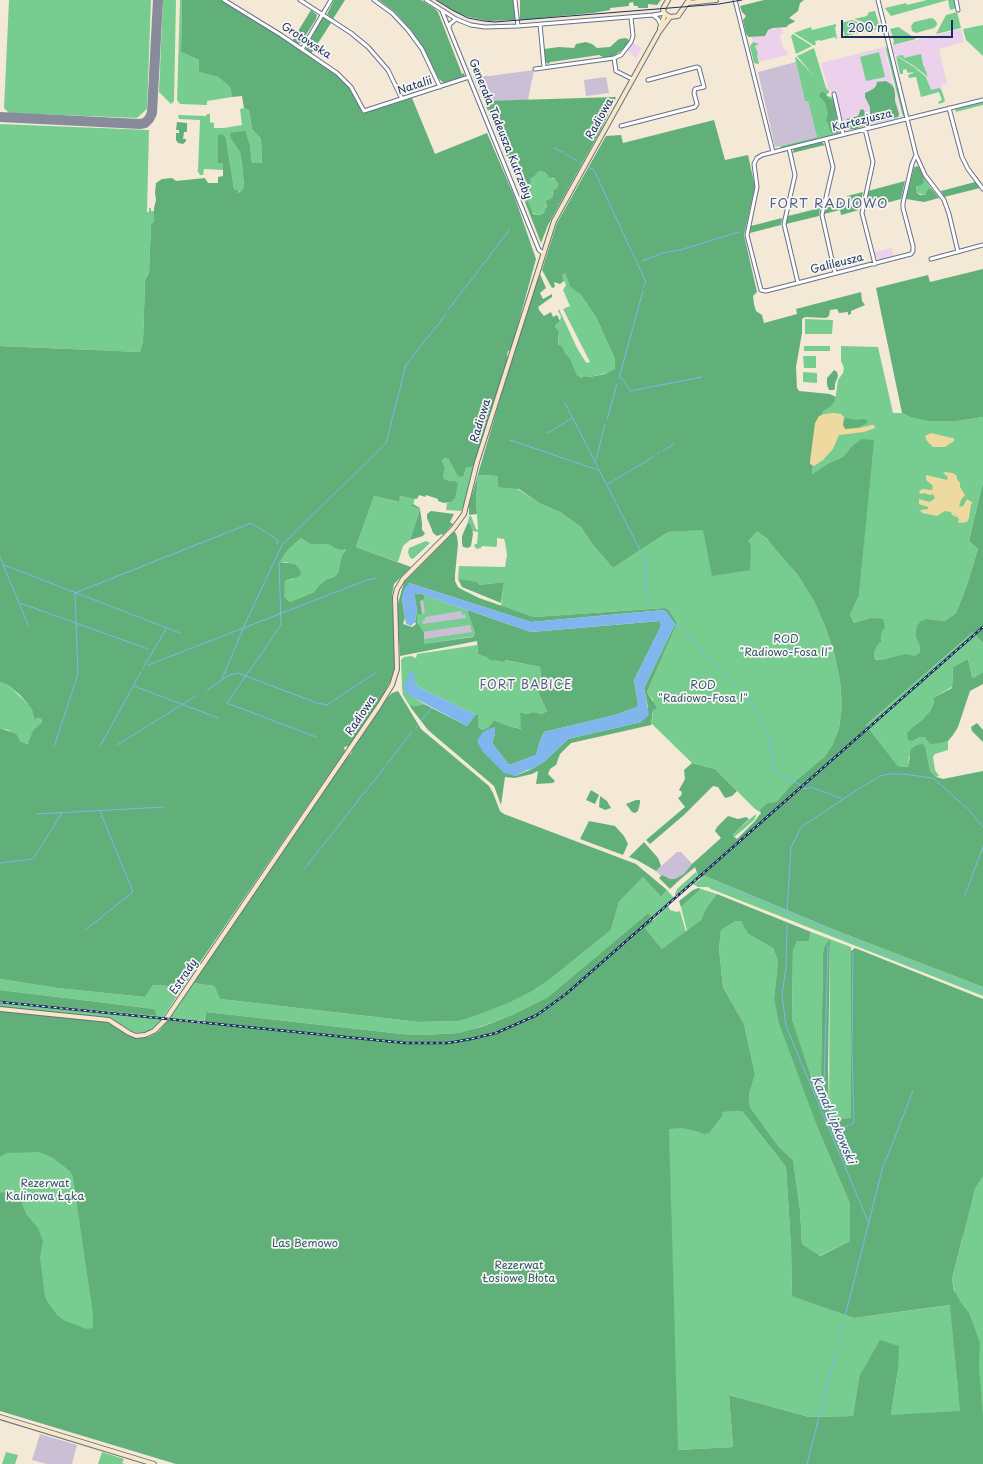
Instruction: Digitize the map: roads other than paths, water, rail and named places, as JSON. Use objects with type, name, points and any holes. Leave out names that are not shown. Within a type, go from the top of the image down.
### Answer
[{"type":"main road","name":"Radiowa","points":[[659,32],[664,7],[668,0]]},
{"type":"main road","points":[[689,1],[716,0]]},
{"type":"main road","name":"Radiowa","points":[[316,798],[379,706],[394,680],[398,657],[395,597],[398,586],[403,579],[453,529],[464,514],[477,462],[554,221],[659,32],[670,17],[678,16],[689,1]]},
{"type":"main road","points":[[664,12],[670,17]]},
{"type":"main road","name":"Estrady","points":[[0,1010],[109,1020],[136,1036],[154,1032],[166,1019],[316,798]]},
{"type":"main road","points":[[0,1417],[154,1464]]},
{"type":"street","name":"Grotowska","points":[[224,0],[330,67],[344,80],[355,94],[365,112]]},
{"type":"street","points":[[300,0],[361,40],[375,54],[391,76],[402,99]]},
{"type":"street","points":[[302,49],[331,0]]},
{"type":"street","points":[[374,0],[392,13],[408,30],[422,49],[440,87]]},
{"type":"street","points":[[426,0],[456,19],[471,25],[485,27],[518,26],[631,17],[653,15],[664,12]]},
{"type":"street","points":[[515,0],[518,26]]},
{"type":"street","points":[[735,0],[773,152]]},
{"type":"street","points":[[878,0],[916,155],[925,174],[944,200],[958,252]]},
{"type":"street","points":[[956,0],[958,10]]},
{"type":"street","name":"Generała Tadeusza Kutrzeby","points":[[442,11],[538,250],[543,253]]},
{"type":"street","points":[[653,15],[658,19],[661,25]]},
{"type":"street","points":[[535,69],[614,58],[621,55],[631,42],[633,36],[631,17]]},
{"type":"street","points":[[450,31],[450,26],[456,19]]},
{"type":"street","points":[[540,24],[544,68]]},
{"type":"street","points":[[614,58],[616,71],[632,80]]},
{"type":"street","points":[[621,126],[695,107],[697,104],[694,93],[695,89],[704,87],[699,68],[697,67],[648,80]]},
{"type":"street","name":"Natalii","points":[[365,112],[469,77]]},
{"type":"street","points":[[834,94],[844,134]]},
{"type":"street","name":"Kartezjusza","points":[[766,291],[759,288],[747,235],[757,187],[754,168],[757,158],[788,148],[983,100]]},
{"type":"street","points":[[949,108],[962,157],[968,169],[983,189]]},
{"type":"street","points":[[865,129],[873,162],[862,212],[875,264]]},
{"type":"street","points":[[826,139],[833,167],[822,215],[835,273]]},
{"type":"street","points":[[788,148],[795,175],[784,224],[798,283]]},
{"type":"street","name":"Galileusza","points":[[766,291],[911,254],[913,246],[903,203],[912,164],[916,155]]},
{"type":"street","points":[[931,259],[983,245]]},
{"type":"water","points":[[409,583],[531,622],[664,610],[675,624],[644,688],[649,715],[641,722],[568,739],[545,761],[532,769],[515,776],[504,773],[483,752],[477,741],[482,733],[488,729],[495,727],[495,734],[492,743],[509,765],[536,755],[544,732],[615,715],[637,707],[638,704],[634,680],[661,626],[660,621],[531,632],[421,594],[414,593],[417,610],[415,622],[411,626],[406,624],[402,598],[404,589]]},
{"type":"water","points":[[411,670],[415,675],[414,682],[420,688],[476,715],[467,726],[407,694],[404,687]]},
{"type":"waterway","points":[[554,148],[563,152]]},
{"type":"waterway","points":[[566,154],[577,161]]},
{"type":"waterway","points":[[588,167],[594,170],[646,282],[644,287]]},
{"type":"waterway","points":[[448,310],[510,229]]},
{"type":"waterway","points":[[642,261],[663,253],[680,250],[739,232]]},
{"type":"waterway","points":[[643,291],[619,378],[622,378],[630,391],[702,377]]},
{"type":"waterway","points":[[222,679],[246,622],[282,545],[386,443],[406,365],[446,314]]},
{"type":"waterway","points":[[607,420],[617,384]]},
{"type":"waterway","points":[[565,403],[640,550]]},
{"type":"waterway","points":[[547,432],[550,432],[572,418]]},
{"type":"waterway","points":[[596,460],[605,424]]},
{"type":"waterway","points":[[510,440],[598,470]]},
{"type":"waterway","points":[[663,451],[674,444]]},
{"type":"waterway","points":[[608,484],[653,457]]},
{"type":"waterway","points":[[54,747],[78,674],[75,593],[251,523],[278,540],[277,544]]},
{"type":"waterway","points":[[642,553],[644,558],[648,605]]},
{"type":"waterway","points":[[0,557],[29,627]]},
{"type":"waterway","points":[[279,561],[281,625],[227,703],[316,737]]},
{"type":"waterway","points":[[4,565],[180,633]]},
{"type":"waterway","points":[[148,665],[367,580],[376,578]]},
{"type":"waterway","points":[[20,603],[148,649]]},
{"type":"waterway","points":[[675,624],[682,630]]},
{"type":"waterway","points":[[143,668],[166,629]]},
{"type":"waterway","points":[[686,634],[750,700],[755,709]]},
{"type":"waterway","points":[[100,746],[141,672]]},
{"type":"waterway","points":[[207,690],[229,675],[238,673],[317,703],[327,705],[375,673]]},
{"type":"waterway","points":[[134,686],[218,718]]},
{"type":"waterway","points":[[117,745],[196,696]]},
{"type":"waterway","points":[[422,720],[432,708]]},
{"type":"waterway","points":[[757,713],[769,736],[774,768],[778,775]]},
{"type":"waterway","points":[[387,764],[412,732]]},
{"type":"waterway","points":[[305,868],[384,768]]},
{"type":"waterway","name":"Kanał Lipkowski","points":[[787,913],[791,848],[801,827],[880,776],[902,774],[933,778],[968,809],[983,827]]},
{"type":"waterway","points":[[781,776],[801,785]]},
{"type":"waterway","points":[[803,788],[806,789],[811,787],[843,799]]},
{"type":"waterway","points":[[37,814],[164,807]]},
{"type":"waterway","points":[[85,930],[133,892],[100,811]]},
{"type":"waterway","points":[[0,863],[33,859],[62,813]]},
{"type":"waterway","points":[[965,895],[983,847]]},
{"type":"waterway","name":"Kanał Lipkowski","points":[[715,883],[866,946]]},
{"type":"waterway","name":"Kanał Lipkowski","points":[[787,925],[786,967],[782,995],[786,1026],[869,1224]]},
{"type":"waterway","points":[[815,1093],[824,1090],[828,946]]},
{"type":"waterway","points":[[875,950],[983,991]]},
{"type":"waterway","points":[[831,1133],[854,1123],[852,1049],[853,953]]},
{"type":"waterway","points":[[845,1317],[882,1170],[913,1091]]},
{"type":"waterway","name":"Kanał Lipkowski","points":[[838,1341],[844,1323]]},
{"type":"waterway","name":"Kanał Lipkowski","points":[[807,1464],[837,1348]]},
{"type":"tram line","points":[[436,0],[468,18],[495,22],[719,4],[742,0]]},
{"type":"railway","points":[[0,1002],[405,1043],[448,1043],[496,1033],[537,1015],[566,994],[983,627]]},
{"type":"district","name":"FORT RADIOWO","points":[[829,204]]},
{"type":"district","name":"FORT BABICE","points":[[526,686]]},
{"type":"park label","name":"ROD \"Radiowo-Fosa II\"","points":[[786,646]]},
{"type":"park label","name":"ROD \"Radiowo-Fosa I\"","points":[[703,692]]},
{"type":"park label","name":"Rezerwat Kalinowa Łąka","points":[[45,1190]]},
{"type":"park label","name":"Las Bemowo","points":[[305,1244]]},
{"type":"park label","name":"Rezerwat Łosiowe Błota","points":[[519,1272]]}]
